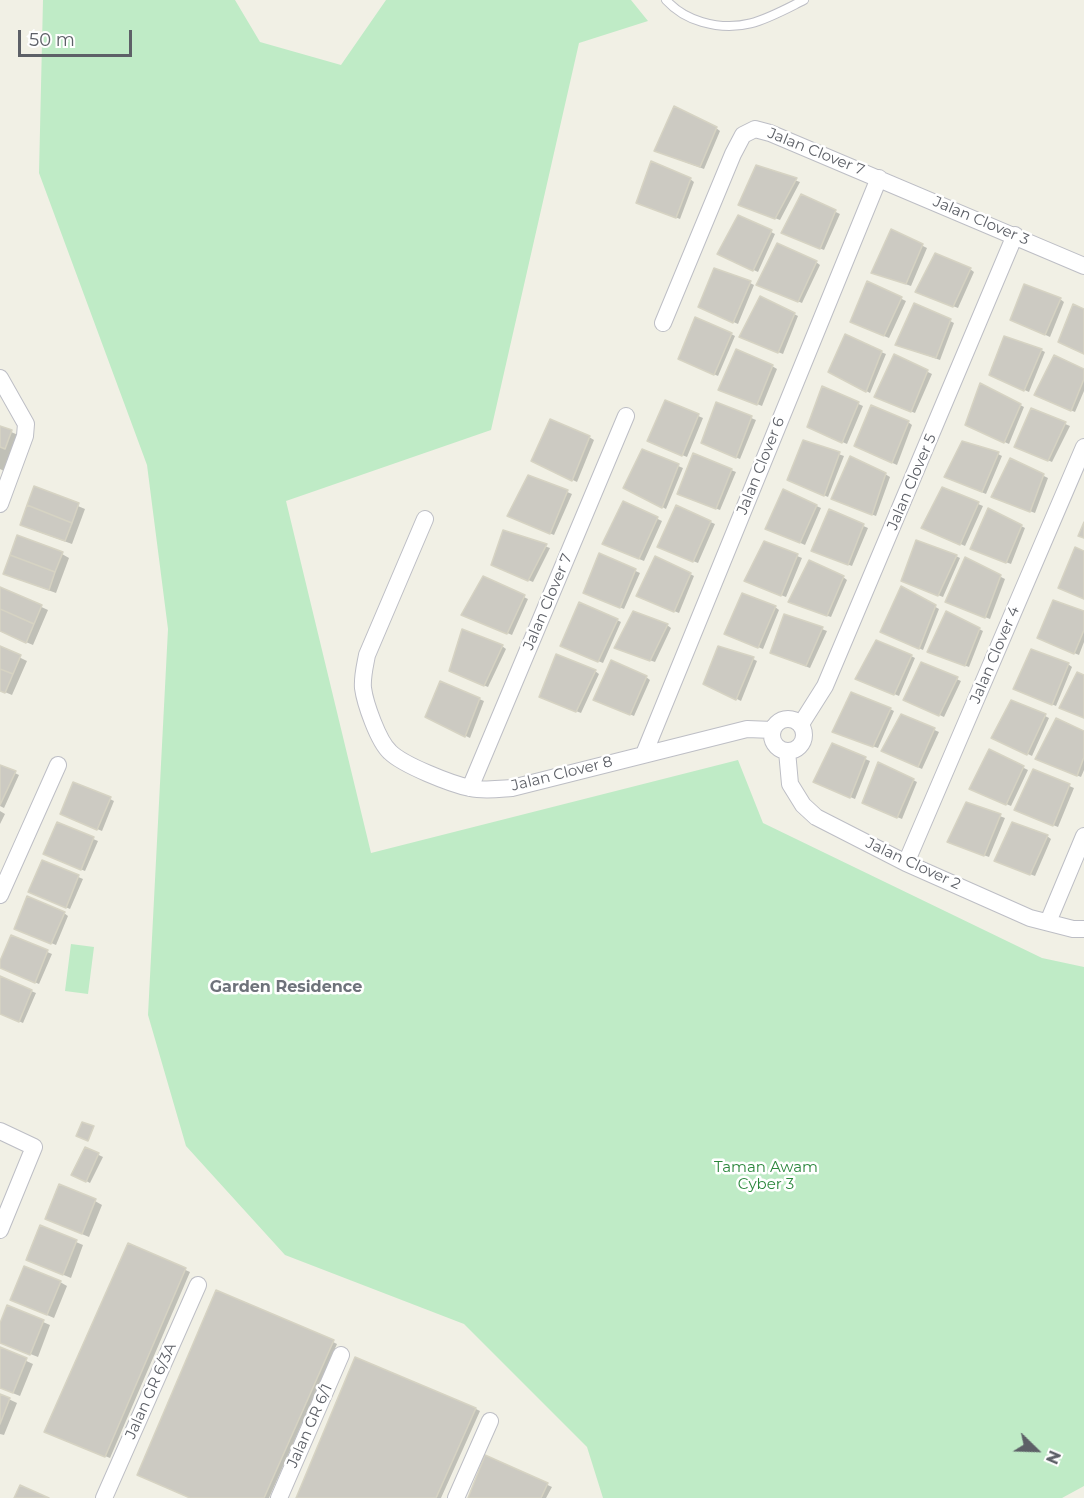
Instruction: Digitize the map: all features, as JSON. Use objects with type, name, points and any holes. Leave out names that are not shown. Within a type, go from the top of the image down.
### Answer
[{"type":"street","name":"Jalan Clover 7","points":[[663,322],[743,135],[755,129],[770,133],[879,178]]},
{"type":"street","name":"Jalan Clover 3","points":[[879,178],[1084,266]]},
{"type":"street","name":"Jalan Clover 6","points":[[644,754],[879,178]]},
{"type":"street","name":"Jalan Clover 5","points":[[801,724],[825,686],[1015,236]]},
{"type":"street","points":[[0,378],[26,424],[25,436],[0,504]]},
{"type":"street","name":"Jalan Clover 7","points":[[470,788],[626,416]]},
{"type":"street","name":"Jalan Clover 4","points":[[906,863],[1084,447]]},
{"type":"street","name":"Jalan Clover 8","points":[[425,519],[367,655],[363,671],[363,688],[378,734],[389,751],[408,765],[470,788],[493,790],[512,788],[747,729],[773,730]]},
{"type":"street","points":[[792,719],[801,724],[804,729],[804,740],[797,748],[787,751],[775,744],[773,730],[779,722],[792,719]]},
{"type":"street","name":"Jalan Clover 2","points":[[787,751],[790,784],[803,805],[816,817],[906,863],[1030,918],[1073,929],[1084,929]]},
{"type":"street","points":[[0,895],[58,765]]},
{"type":"street","points":[[1048,922],[1084,836]]},
{"type":"street","points":[[0,1131],[34,1147],[0,1230]]},
{"type":"street","name":"Jalan GR 6/3A","points":[[105,1498],[198,1285]]},
{"type":"street","name":"Jalan GR 6/1","points":[[279,1498],[341,1355]]},
{"type":"street","points":[[456,1498],[489,1421]]},
{"type":"lane","points":[[666,0],[673,8],[692,19],[715,26],[737,28],[764,21],[804,0]]},
{"type":"green space","name":"Taman Awam Cyber 3","points":[[43,0],[235,0],[260,42],[341,65],[386,0],[631,0],[648,21],[579,43],[491,430],[286,501],[371,853],[738,760],[763,823],[1042,958],[1084,967],[1084,1486],[1062,1498],[603,1498],[587,1447],[464,1324],[285,1255],[186,1146],[148,1015],[168,629],[147,465],[39,173]]},
{"type":"green space","points":[[71,944],[94,947],[88,994],[65,991]]},
{"type":"building","points":[[674,106],[717,127],[700,167],[654,151]]},
{"type":"building","points":[[651,161],[691,178],[676,218],[636,203]]},
{"type":"building","points":[[756,165],[797,178],[775,219],[738,205]]},
{"type":"building","points":[[801,194],[836,210],[820,249],[781,233]]},
{"type":"building","points":[[738,215],[772,230],[753,271],[717,254]]},
{"type":"building","points":[[891,229],[923,244],[906,284],[871,273]]},
{"type":"building","points":[[777,243],[817,261],[798,302],[756,285]]},
{"type":"building","points":[[935,253],[971,268],[953,307],[915,292]]},
{"type":"building","points":[[714,268],[751,281],[733,323],[698,307]]},
{"type":"building","points":[[867,281],[902,297],[884,336],[850,322]]},
{"type":"building","points":[[1024,284],[1061,298],[1045,335],[1010,320]]},
{"type":"building","points":[[760,296],[795,313],[778,353],[739,337]]},
{"type":"building","points":[[914,303],[951,319],[936,358],[895,345]]},
{"type":"building","points":[[1073,304],[1084,309],[1084,354],[1058,342]]},
{"type":"building","points":[[695,317],[732,333],[714,375],[678,359]]},
{"type":"building","points":[[845,334],[882,351],[866,392],[828,372]]},
{"type":"building","points":[[1004,336],[1042,349],[1024,391],[989,375]]},
{"type":"building","points":[[736,349],[773,365],[757,405],[718,390]]},
{"type":"building","points":[[894,354],[928,370],[911,412],[874,397]]},
{"type":"building","points":[[1054,355],[1084,369],[1084,379],[1071,411],[1034,395]]},
{"type":"building","points":[[980,383],[1021,404],[1004,443],[965,425]]},
{"type":"building","points":[[822,386],[859,402],[842,443],[807,427]]},
{"type":"building","points":[[665,400],[699,414],[682,456],[647,441]]},
{"type":"building","points":[[716,402],[752,416],[736,458],[701,443]]},
{"type":"building","points":[[871,405],[909,421],[892,463],[854,446]]},
{"type":"building","points":[[1031,408],[1066,422],[1048,461],[1014,447]]},
{"type":"building","points":[[550,419],[590,436],[572,481],[531,461]]},
{"type":"building","points":[[0,426],[12,430],[5,449],[0,447]]},
{"type":"building","points":[[803,440],[840,452],[824,496],[787,480]]},
{"type":"building","points":[[962,441],[999,452],[982,492],[944,477]]},
{"type":"building","points":[[642,449],[679,464],[662,508],[623,488]]},
{"type":"building","points":[[693,453],[732,469],[716,509],[677,494]]},
{"type":"building","points":[[850,456],[886,473],[872,515],[831,499]]},
{"type":"building","points":[[1010,458],[1044,474],[1030,512],[991,497]]},
{"type":"building","points":[[528,475],[568,490],[550,534],[507,516]]},
{"type":"building","points":[[34,486],[79,503],[72,523],[27,505]]},
{"type":"building","points":[[942,487],[979,502],[960,545],[921,528]]},
{"type":"building","points":[[783,489],[817,505],[800,543],[765,529]]},
{"type":"building","points":[[623,501],[658,517],[639,559],[602,544]]},
{"type":"building","points":[[27,505],[72,523],[65,541],[20,525]]},
{"type":"building","points":[[676,505],[711,521],[693,562],[657,547]]},
{"type":"building","points":[[988,508],[1022,525],[1006,563],[970,549]]},
{"type":"building","points":[[829,509],[864,524],[848,565],[811,551]]},
{"type":"building","points":[[1084,522],[1084,538],[1078,536]]},
{"type":"building","points":[[503,530],[547,544],[528,581],[491,565]]},
{"type":"building","points":[[17,535],[63,552],[55,572],[10,555]]},
{"type":"building","points":[[916,540],[957,555],[938,596],[901,581]]},
{"type":"building","points":[[764,541],[798,554],[781,596],[744,581]]},
{"type":"building","points":[[1075,547],[1084,551],[1084,599],[1058,588]]},
{"type":"building","points":[[599,553],[636,569],[620,608],[583,593]]},
{"type":"building","points":[[10,555],[55,572],[49,590],[3,574]]},
{"type":"building","points":[[655,556],[691,573],[674,612],[636,596]]},
{"type":"building","points":[[965,557],[1001,575],[985,618],[945,602]]},
{"type":"building","points":[[809,560],[844,576],[827,616],[788,602]]},
{"type":"building","points":[[483,576],[525,595],[507,634],[461,615]]},
{"type":"building","points":[[901,586],[936,605],[919,649],[880,632]]},
{"type":"building","points":[[0,587],[42,605],[34,624],[0,609]]},
{"type":"building","points":[[742,593],[776,606],[758,648],[724,634]]},
{"type":"building","points":[[1053,600],[1084,611],[1084,630],[1074,654],[1037,638]]},
{"type":"building","points":[[579,602],[618,619],[598,662],[560,646]]},
{"type":"building","points":[[0,609],[34,624],[26,643],[0,631]]},
{"type":"building","points":[[633,611],[668,624],[650,661],[614,648]]},
{"type":"building","points":[[946,611],[980,628],[965,666],[927,652]]},
{"type":"building","points":[[784,614],[823,627],[806,666],[770,653]]},
{"type":"building","points":[[462,629],[503,645],[484,686],[449,671]]},
{"type":"building","points":[[876,640],[912,655],[894,695],[855,679]]},
{"type":"building","points":[[0,646],[21,655],[13,674],[0,669]]},
{"type":"building","points":[[718,646],[754,657],[736,700],[703,684]]},
{"type":"building","points":[[1031,649],[1069,663],[1052,705],[1013,689]]},
{"type":"building","points":[[556,654],[596,670],[576,712],[539,697]]},
{"type":"building","points":[[611,660],[647,676],[630,715],[593,700]]},
{"type":"building","points":[[921,662],[958,677],[939,716],[903,700]]},
{"type":"building","points":[[0,669],[13,674],[5,693],[0,691]]},
{"type":"building","points":[[1077,672],[1084,675],[1084,718],[1059,708]]},
{"type":"building","points":[[440,681],[480,698],[465,737],[425,717]]},
{"type":"building","points":[[851,692],[891,708],[873,747],[832,732]]},
{"type":"building","points":[[1011,700],[1046,714],[1027,755],[991,738]]},
{"type":"building","points":[[901,714],[935,728],[918,767],[881,751]]},
{"type":"building","points":[[1056,718],[1084,731],[1084,757],[1077,776],[1035,759]]},
{"type":"building","points":[[832,743],[866,757],[850,798],[813,782]]},
{"type":"building","points":[[989,749],[1024,766],[1006,805],[969,789]]},
{"type":"building","points":[[878,762],[914,779],[897,818],[862,803]]},
{"type":"building","points":[[0,765],[16,771],[0,805]]},
{"type":"building","points":[[1033,769],[1070,784],[1053,826],[1014,810]]},
{"type":"building","points":[[73,782],[111,797],[97,830],[60,814]]},
{"type":"building","points":[[966,802],[1001,814],[984,856],[947,842]]},
{"type":"building","points":[[57,822],[94,837],[81,870],[43,854]]},
{"type":"building","points":[[1012,822],[1048,835],[1030,875],[994,861]]},
{"type":"building","points":[[42,860],[79,875],[66,908],[28,892]]},
{"type":"building","points":[[27,896],[65,912],[51,944],[14,929]]},
{"type":"building","points":[[11,935],[48,950],[35,983],[0,968],[0,961]]},
{"type":"building","points":[[0,976],[32,990],[19,1022],[0,1014]]},
{"type":"building","points":[[82,1122],[94,1126],[88,1141],[76,1136]]},
{"type":"building","points":[[85,1147],[99,1153],[86,1182],[71,1175]]},
{"type":"building","points":[[59,1184],[96,1199],[82,1234],[45,1219]]},
{"type":"building","points":[[40,1225],[77,1240],[63,1275],[26,1260]]},
{"type":"building","points":[[128,1243],[186,1268],[105,1457],[44,1432]]},
{"type":"building","points":[[24,1266],[61,1281],[47,1315],[10,1300]]},
{"type":"building","points":[[216,1290],[334,1340],[264,1498],[190,1498],[137,1475]]},
{"type":"building","points":[[7,1305],[44,1320],[30,1355],[0,1343],[0,1323]]},
{"type":"building","points":[[0,1347],[27,1358],[13,1393],[0,1388]]},
{"type":"building","points":[[355,1357],[476,1408],[436,1498],[296,1498]]},
{"type":"building","points":[[0,1394],[10,1398],[0,1424]]},
{"type":"building","points":[[485,1455],[548,1483],[541,1498],[468,1498]]},
{"type":"building","points":[[20,1485],[49,1498],[14,1498]]},
{"type":"district","name":"Garden Residence","points":[[286,987]]}]
